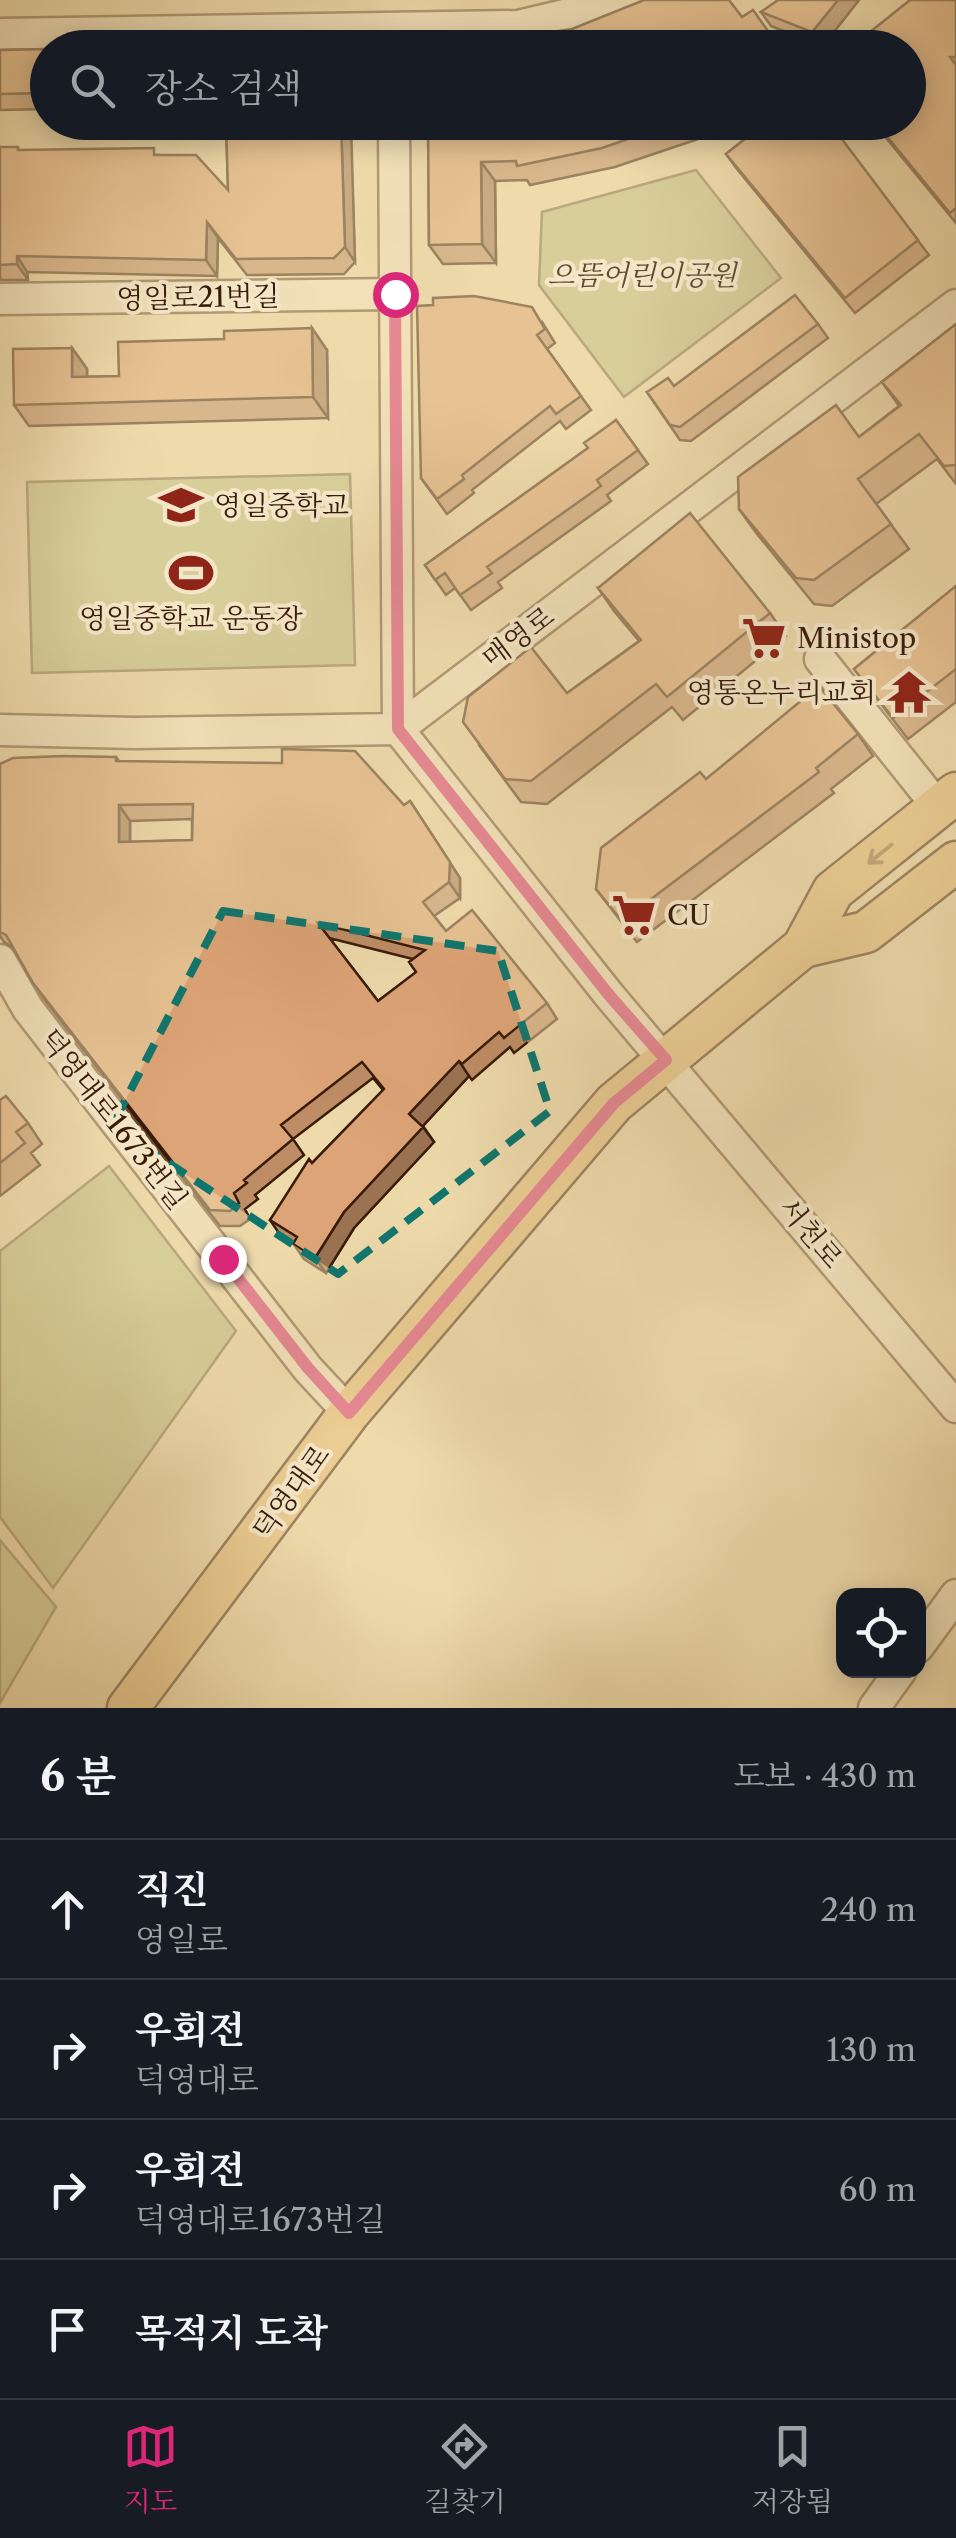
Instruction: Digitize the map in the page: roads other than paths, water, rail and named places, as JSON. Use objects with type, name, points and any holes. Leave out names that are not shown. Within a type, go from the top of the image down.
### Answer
[{"type":"main road","name":"덕영대로","points":[[128,1708],[349,1413],[614,1103],[803,947],[833,892],[947,800]]},
{"type":"main road","name":"덕영대로","points":[[803,947],[866,932],[956,862]]},
{"type":"street","points":[[472,30],[518,26],[628,0]]},
{"type":"street","points":[[0,34],[30,34]]},
{"type":"street","points":[[0,730],[398,729],[394,140]]},
{"type":"street","name":"영일로21번길","points":[[0,299],[395,294]]},
{"type":"street","name":"매영로","points":[[398,729],[956,305]]},
{"type":"street","points":[[820,659],[947,800]]},
{"type":"street","name":"서천로","points":[[398,729],[609,995],[956,1407]]},
{"type":"street","name":"덕영대로1673번길","points":[[0,960],[28,1009],[308,1368],[349,1413]]},
{"type":"street","points":[[926,1636],[956,1595]]},
{"type":"street","points":[[874,1708],[895,1678]]},
{"type":"place","name":"영일중학교","points":[[181,505]]},
{"type":"place","name":"영일중학교 운동장","points":[[191,573]]},
{"type":"place","name":"Ministop","points":[[764,638]]},
{"type":"place","name":"영통온누리교회","points":[[909,692]]},
{"type":"place","name":"CU","points":[[634,915]]},
{"type":"park label","name":"으뜸어린이공원","points":[[642,275]]}]
